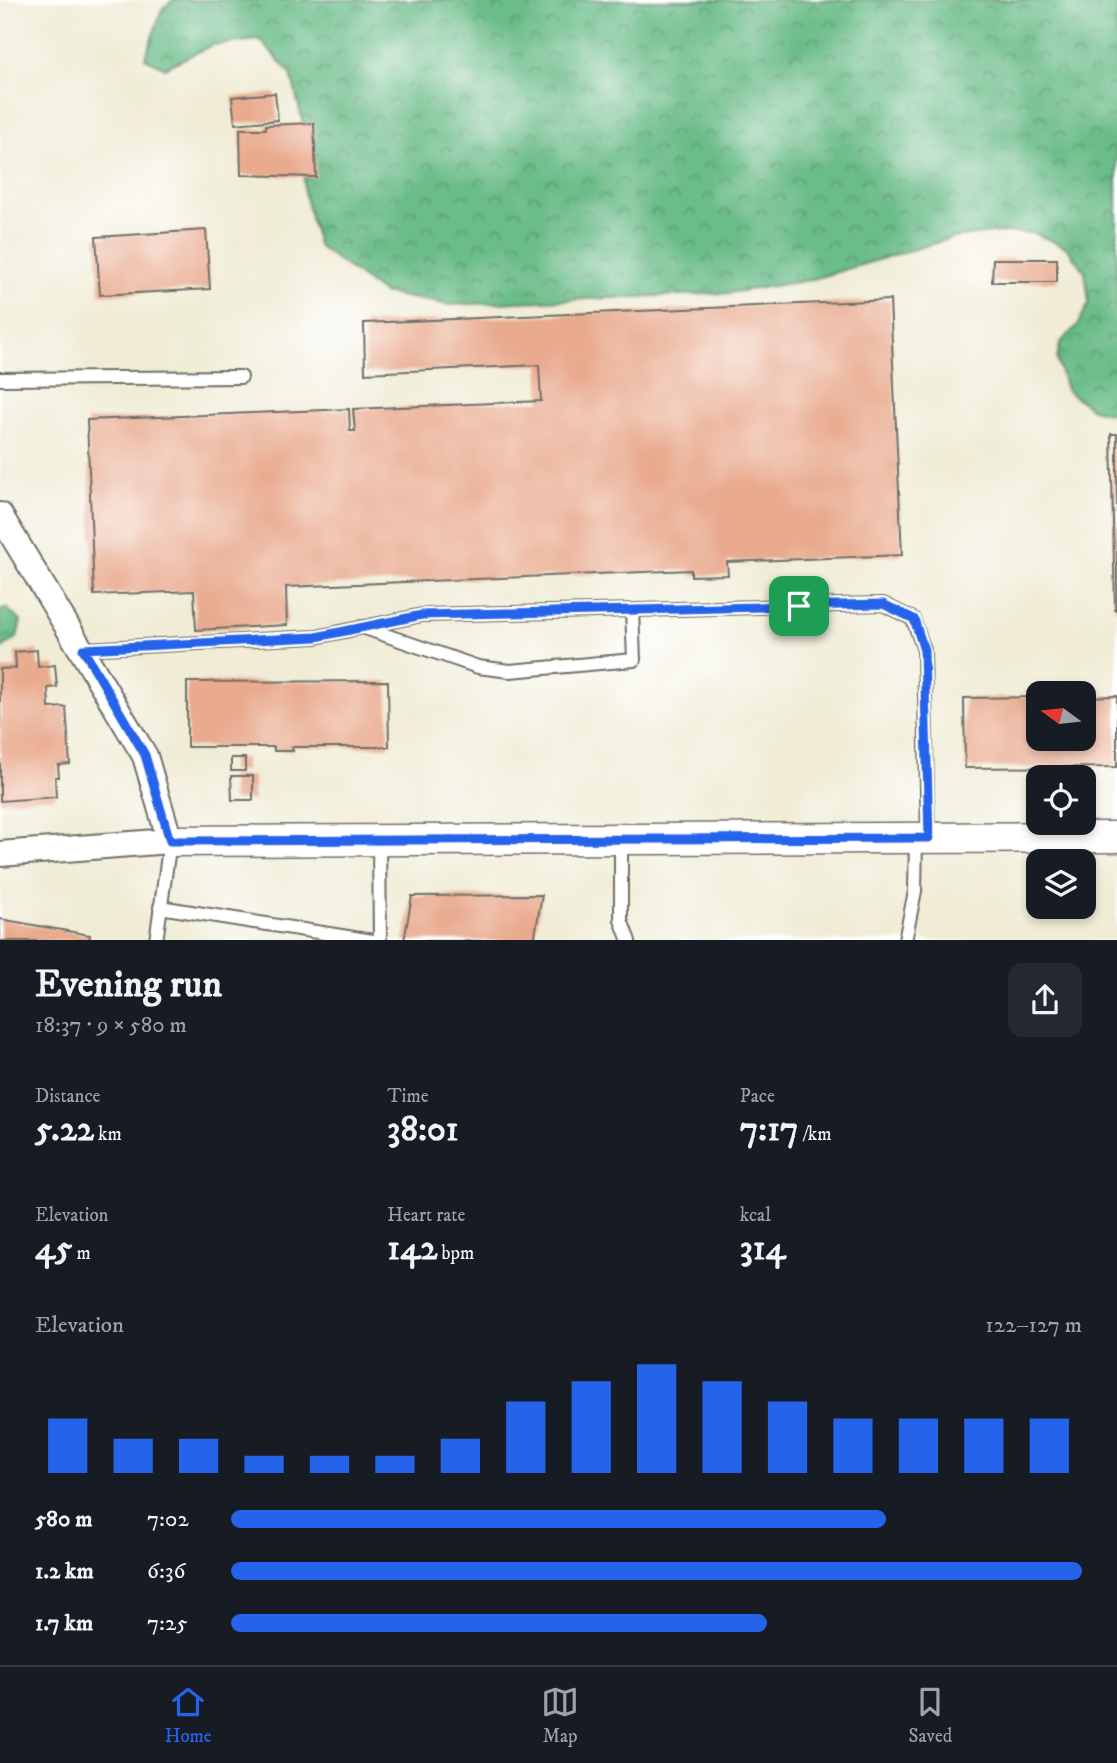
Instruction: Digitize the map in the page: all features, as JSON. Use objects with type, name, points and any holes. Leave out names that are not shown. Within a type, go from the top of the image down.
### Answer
[{"type":"street","points":[[0,515],[145,755],[170,841]]},
{"type":"street","points":[[0,855],[170,841],[1117,837]]},
{"type":"lane","points":[[0,379],[242,377]]},
{"type":"lane","points":[[83,649],[316,637],[422,615],[883,604],[914,619],[924,650],[922,838],[905,940]]},
{"type":"lane","points":[[362,627],[478,667],[510,671],[634,660],[632,610]]},
{"type":"lane","points":[[621,839],[621,920],[629,940]]},
{"type":"lane","points":[[379,840],[380,940]]},
{"type":"lane","points":[[156,940],[170,841]]},
{"type":"lane","points":[[160,907],[373,940]]},
{"type":"green space","points":[[173,0],[1117,0],[1117,415],[1092,409],[1066,390],[1057,359],[1060,343],[1077,326],[1089,303],[1085,272],[1066,247],[1034,233],[1000,232],[952,238],[810,280],[729,293],[450,305],[383,293],[318,246],[304,192],[303,123],[291,74],[260,40],[212,45],[165,68],[145,58],[162,9]]},
{"type":"green space","points":[[6,608],[21,621],[17,638],[0,649],[0,609]]},
{"type":"building","points":[[275,93],[278,120],[235,124],[232,97]]},
{"type":"building","points":[[314,123],[316,177],[241,175],[240,129],[266,129],[266,125]]},
{"type":"building","points":[[206,230],[210,289],[100,295],[96,237]]},
{"type":"building","points":[[993,259],[1057,259],[1057,282],[992,282]]},
{"type":"building","points":[[890,300],[902,555],[727,562],[728,575],[691,576],[691,570],[286,587],[287,625],[196,630],[194,591],[94,595],[87,420],[349,409],[350,431],[355,431],[353,409],[541,401],[539,365],[365,373],[364,323]]},
{"type":"building","points":[[1111,434],[1117,434],[1117,610],[1115,610]]},
{"type":"building","points":[[37,650],[38,667],[55,665],[57,687],[48,688],[49,708],[66,707],[70,764],[58,765],[59,777],[55,777],[56,797],[0,801],[0,669],[16,668],[15,652]]},
{"type":"building","points":[[388,681],[389,747],[292,747],[293,751],[274,751],[274,747],[187,747],[187,682]]},
{"type":"building","points":[[1117,696],[1117,767],[1026,765],[1026,768],[965,768],[964,698],[1026,697],[1026,751],[1096,751],[1096,697]]},
{"type":"building","points":[[231,758],[245,758],[245,771],[231,771]]},
{"type":"building","points":[[231,776],[253,776],[253,800],[232,800]]},
{"type":"building","points":[[542,895],[534,940],[404,940],[412,896]]},
{"type":"building","points":[[0,919],[90,935],[89,940],[0,940]]},
{"type":"route","points":[[883,604],[914,619],[924,650],[929,838],[170,841],[145,755],[83,649],[316,637],[422,615],[799,606],[883,604]]}]
